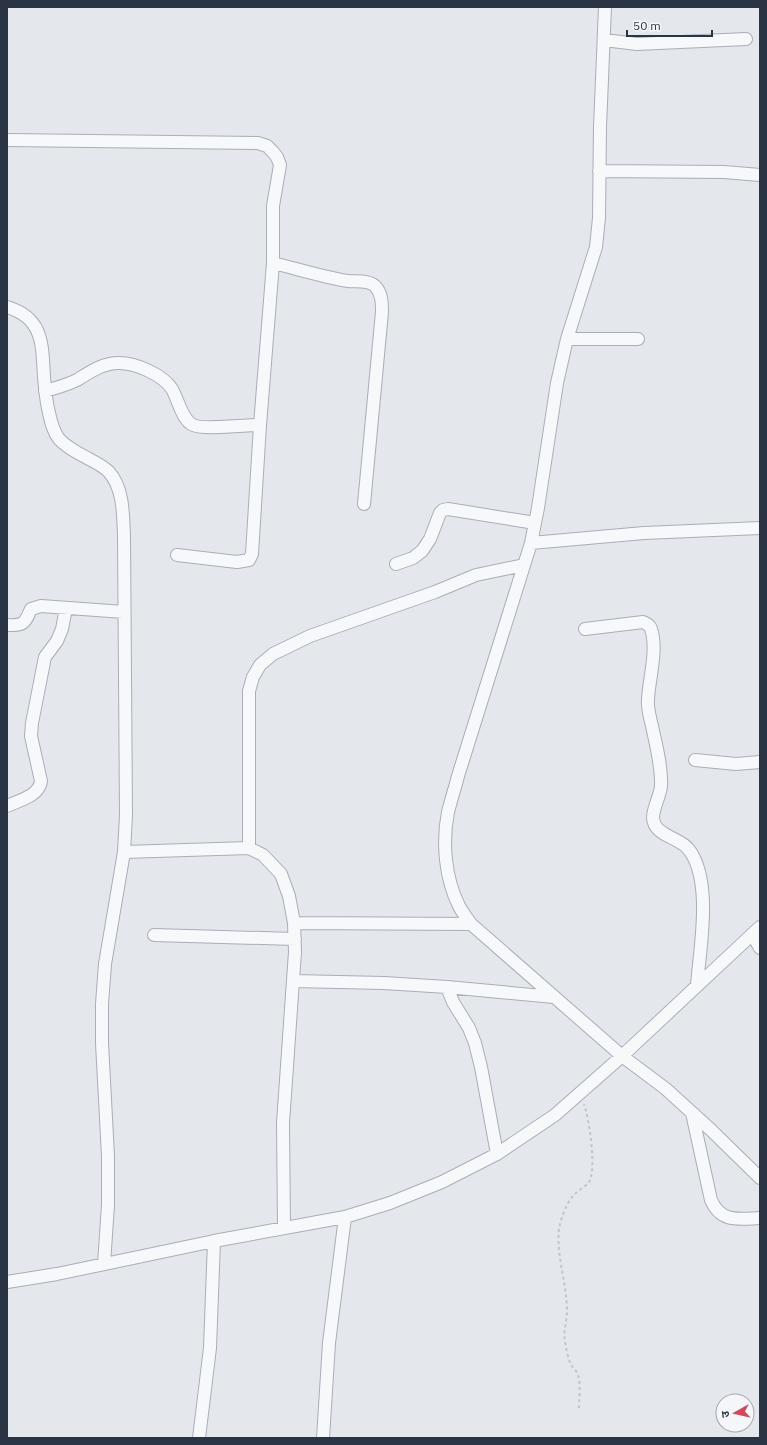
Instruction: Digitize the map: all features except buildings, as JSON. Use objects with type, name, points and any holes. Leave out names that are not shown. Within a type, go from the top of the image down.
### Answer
[{"type":"street","points":[[605,7],[596,247],[567,339],[557,383],[531,543],[448,812],[445,837],[446,858],[450,882],[459,906],[471,924],[622,1056],[666,1089],[760,1178]]},
{"type":"street","points":[[604,40],[637,44],[746,38]]},
{"type":"street","points":[[7,140],[258,143],[266,146],[277,157],[280,165],[274,206],[273,263],[260,425],[252,554],[249,560],[237,562],[177,555]]},
{"type":"street","points":[[599,171],[724,172],[760,175]]},
{"type":"street","points":[[273,263],[336,279],[366,282],[374,285],[379,291],[382,312],[364,504]]},
{"type":"street","points":[[7,307],[17,310],[30,318],[40,333],[43,348],[46,391],[52,426],[59,438],[69,449],[93,461],[109,472],[118,488],[122,506],[124,536],[126,815],[124,852],[108,944],[102,1004],[102,1043],[108,1156],[108,1205],[104,1264]]},
{"type":"street","points":[[567,339],[638,339]]},
{"type":"street","points":[[46,391],[76,380],[101,366],[118,363],[138,366],[155,374],[171,388],[186,420],[193,426],[260,425]]},
{"type":"street","points":[[396,564],[413,558],[422,551],[430,539],[440,513],[443,510],[448,509],[535,523]]},
{"type":"street","points":[[531,543],[644,533],[760,528]]},
{"type":"street","points":[[249,848],[249,691],[253,677],[260,665],[272,654],[310,636],[435,592],[476,575],[524,565]]},
{"type":"street","points":[[7,625],[18,625],[23,623],[27,620],[31,609],[36,607],[124,612]]},
{"type":"street","points":[[7,806],[33,794],[40,786],[41,781],[31,736],[32,723],[45,656],[57,641],[62,629],[66,608]]},
{"type":"street","points":[[585,629],[643,622],[648,624],[651,629],[653,658],[648,709],[661,775],[661,786],[653,818],[655,826],[661,832],[683,844],[693,855],[702,883],[703,906],[697,985]]},
{"type":"street","points":[[695,760],[736,764],[760,762]]},
{"type":"street","points":[[124,852],[249,848],[263,855],[281,874],[289,896],[294,923],[295,939],[283,1123],[284,1228]]},
{"type":"street","points":[[294,923],[471,924]]},
{"type":"street","points":[[7,1282],[57,1274],[214,1241],[345,1217],[390,1203],[442,1182],[497,1154],[555,1116],[622,1056],[756,930]]},
{"type":"street","points":[[756,930],[760,948]]},
{"type":"street","points":[[154,935],[295,939]]},
{"type":"street","points":[[293,981],[384,983],[554,997]]},
{"type":"street","points":[[447,987],[453,1002],[475,1043],[481,1067],[497,1154]]},
{"type":"street","points":[[692,1112],[711,1200],[715,1208],[720,1214],[728,1218],[760,1218]]},
{"type":"street","points":[[323,1438],[329,1343],[345,1217]]},
{"type":"street","points":[[199,1438],[210,1348],[214,1241]]},
{"type":"path","points":[[579,1408],[578,1374],[571,1365],[565,1340],[567,1311],[559,1243],[559,1229],[567,1205],[573,1196],[590,1181],[592,1173],[589,1126],[587,1113],[580,1093]]}]
